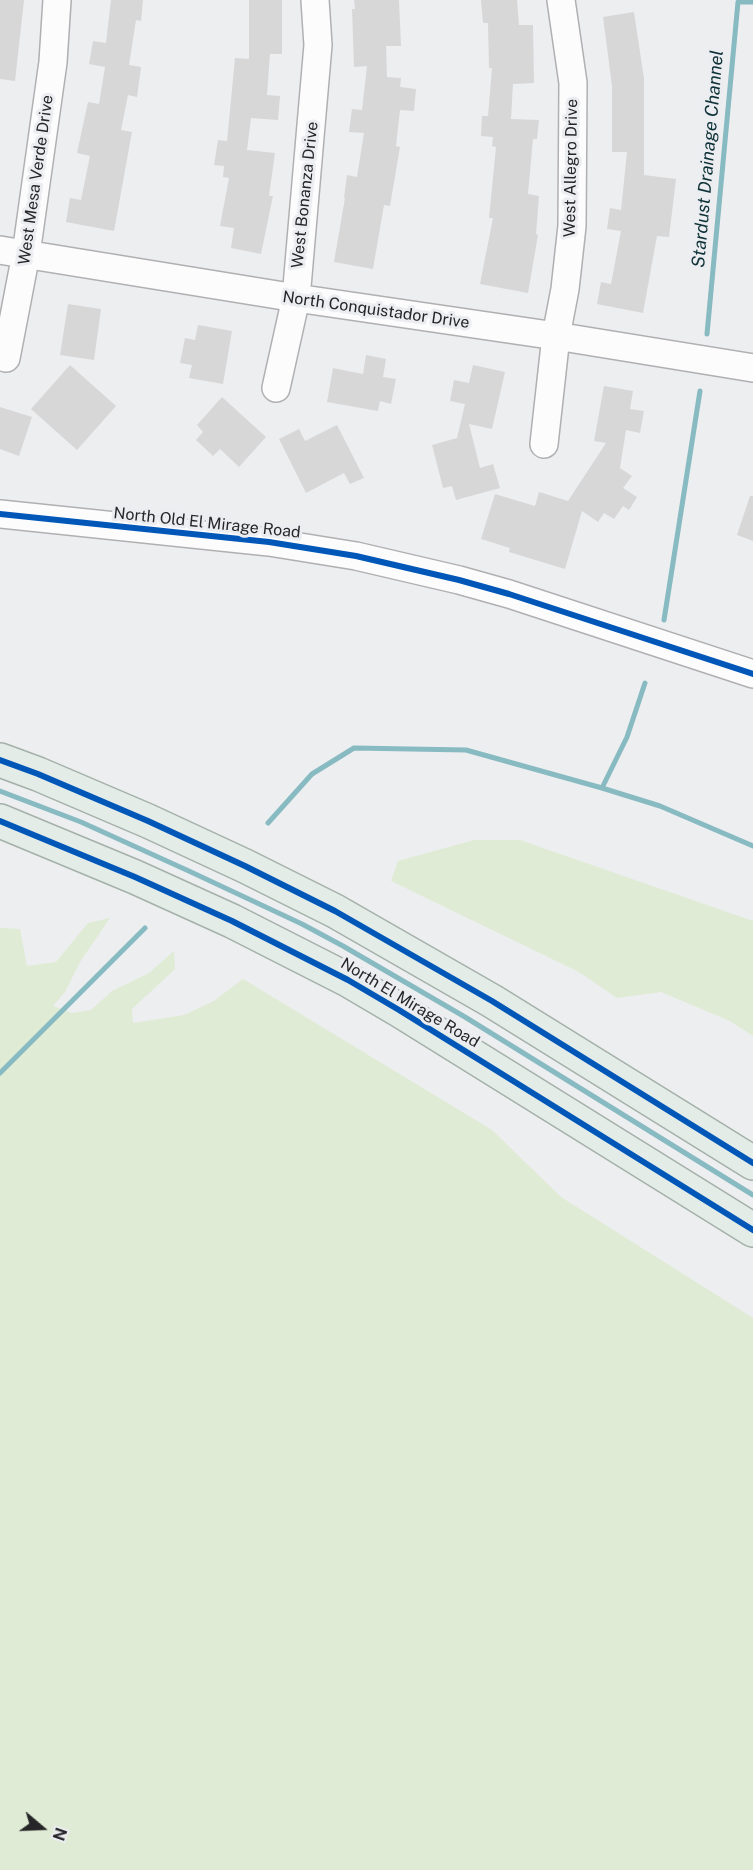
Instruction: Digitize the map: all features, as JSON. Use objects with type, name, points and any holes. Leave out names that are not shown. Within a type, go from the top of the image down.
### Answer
[{"type":"main road","points":[[0,760],[38,774],[188,840],[299,893],[432,966],[753,1163]]},
{"type":"main road","name":"North El Mirage Road","points":[[0,821],[135,877],[276,943],[399,1010],[753,1230]]},
{"type":"street","name":"West Mesa Verde Drive","points":[[6,358],[13,252],[53,62],[57,0]]},
{"type":"street","name":"West Bonanza Drive","points":[[276,388],[296,298],[312,135],[318,45],[315,0]]},
{"type":"street","name":"West Allegro Drive","points":[[544,444],[556,336],[565,289],[572,226],[573,83],[561,0]]},
{"type":"street","name":"North Conquistador Drive","points":[[13,252],[741,366]]},
{"type":"street","name":"North Old El Mirage Road","points":[[0,514],[269,542],[356,556],[459,580],[753,674]]},
{"type":"green space","points":[[474,840],[520,840],[753,921],[753,1036],[730,1021],[661,992],[617,998],[579,972],[391,881],[398,861]]},
{"type":"green space","points":[[110,918],[80,962],[65,992],[53,1006],[72,1013],[91,1010],[112,991],[149,973],[174,951],[175,969],[132,1009],[133,1023],[184,1015],[214,1001],[243,979],[492,1130],[561,1197],[753,1318],[753,1870],[0,1870],[0,928],[20,929],[27,966],[56,962],[88,923]]},
{"type":"building","points":[[0,0],[24,0],[15,81],[0,79]]},
{"type":"building","points":[[111,0],[143,0],[141,21],[136,20],[129,65],[141,67],[137,97],[128,95],[121,130],[132,132],[114,231],[66,222],[70,198],[81,200],[90,156],[77,153],[88,102],[99,104],[105,67],[89,64],[93,41],[106,43]]},
{"type":"building","points":[[249,0],[282,0],[282,54],[270,54],[267,95],[280,96],[278,120],[251,118],[247,150],[275,153],[269,196],[273,196],[261,254],[231,248],[234,228],[220,226],[229,178],[223,177],[224,166],[214,165],[218,140],[227,141],[235,58],[249,59]]},
{"type":"building","points":[[354,0],[399,0],[401,46],[386,46],[387,77],[401,78],[400,87],[416,89],[414,111],[400,110],[396,146],[400,147],[390,206],[384,205],[373,269],[334,262],[347,175],[357,177],[364,133],[349,132],[352,109],[362,110],[367,66],[354,67],[352,9],[355,9]]},
{"type":"building","points":[[481,0],[517,0],[519,25],[533,25],[534,83],[513,84],[511,119],[539,120],[537,139],[533,139],[528,194],[539,196],[536,234],[538,235],[528,293],[480,284],[493,218],[489,218],[496,147],[492,146],[493,137],[481,136],[482,116],[488,116],[492,68],[489,68],[488,23],[483,23]]},
{"type":"building","points":[[634,12],[644,79],[644,175],[676,179],[669,237],[657,236],[643,313],[597,304],[601,282],[611,284],[621,231],[607,229],[610,208],[621,210],[627,152],[612,152],[612,86],[603,17]]},
{"type":"building","points":[[68,304],[101,309],[94,360],[60,355]]},
{"type":"building","points":[[198,325],[232,331],[223,384],[189,378],[192,365],[180,363],[185,338],[195,340]]},
{"type":"building","points":[[366,355],[386,359],[383,377],[396,379],[391,404],[380,401],[378,411],[327,402],[333,368],[363,374]]},
{"type":"building","points":[[70,365],[116,406],[77,450],[31,409]]},
{"type":"building","points":[[473,365],[505,372],[492,429],[469,424],[480,468],[493,464],[500,488],[456,500],[452,486],[443,488],[432,445],[457,438],[465,404],[450,401],[454,380],[469,383]]},
{"type":"building","points":[[604,386],[633,391],[630,409],[644,411],[640,433],[626,430],[620,468],[632,476],[623,488],[637,497],[629,510],[623,506],[614,519],[604,513],[598,522],[582,511],[565,569],[509,552],[510,548],[481,539],[495,494],[535,506],[539,492],[568,501],[606,443],[594,441]]},
{"type":"building","points":[[222,397],[266,437],[239,467],[220,449],[213,456],[196,440],[203,432],[197,425]]},
{"type":"building","points":[[0,407],[32,417],[19,456],[0,449]]},
{"type":"building","points":[[337,425],[364,478],[350,484],[344,473],[306,493],[279,439],[299,429],[305,441]]},
{"type":"building","points":[[750,496],[753,496],[753,541],[737,535]]},
{"type":"waterway","name":"Stardust Drainage Channel","points":[[707,334],[738,2],[753,2]]},
{"type":"waterway","name":"Stardust Drainage Channel","points":[[664,620],[700,391]]},
{"type":"waterway","name":"Stardust Drainage Channel","points":[[602,788],[627,737],[645,683]]},
{"type":"waterway","points":[[268,823],[312,774],[354,748],[466,750],[660,806],[753,846]]},
{"type":"waterway","points":[[0,791],[81,822],[302,924],[465,1017],[753,1195]]},
{"type":"waterway","points":[[0,1073],[145,928]]},
{"type":"cycle path","points":[[0,514],[269,542],[356,556],[509,594],[753,674]]},
{"type":"cycle path","points":[[0,760],[148,821],[335,911],[492,1001],[753,1163]]},
{"type":"cycle path","points":[[0,821],[135,877],[232,921],[348,980],[753,1230]]}]
